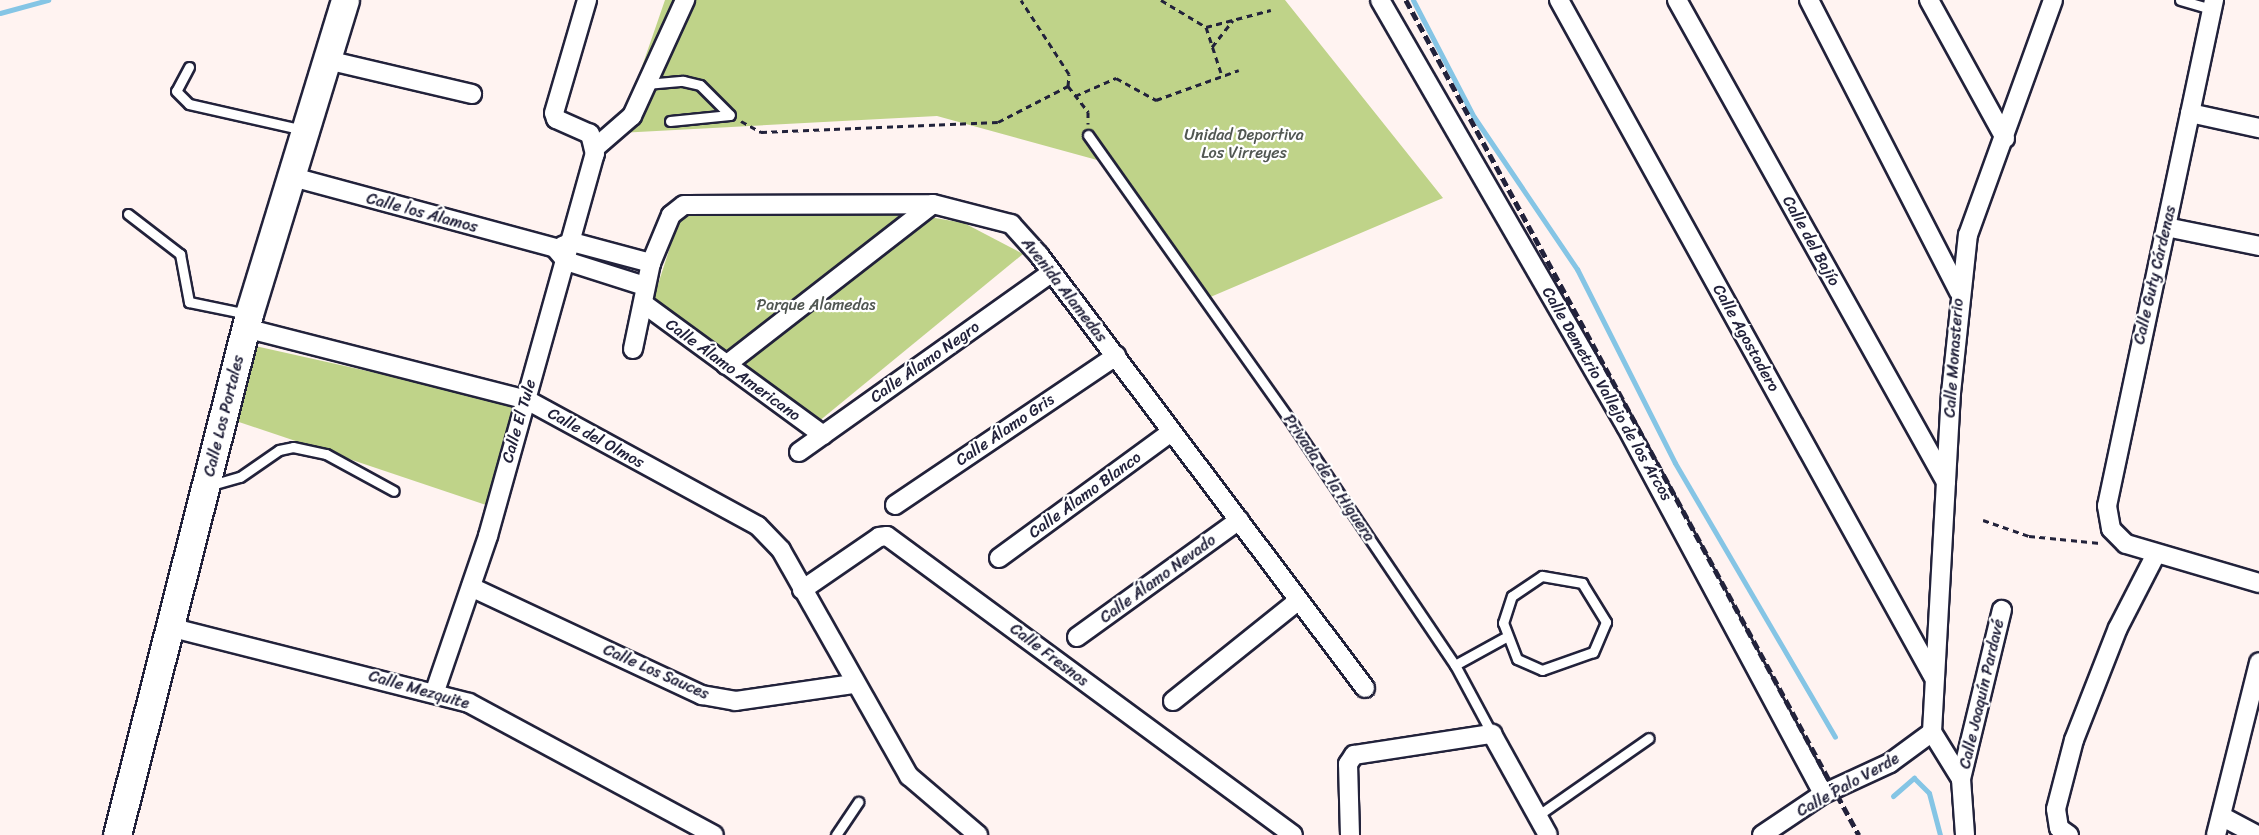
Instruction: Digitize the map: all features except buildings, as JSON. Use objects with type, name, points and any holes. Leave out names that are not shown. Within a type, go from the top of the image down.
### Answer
[{"type":"street","name":"Calle Los Portales","points":[[117,835],[247,321],[303,130],[345,0]]},
{"type":"street","points":[[587,0],[554,112],[556,119],[590,134],[595,148],[622,128],[646,84],[685,0]]},
{"type":"street","name":"Calle Demetrio Vallejo de los Arcos","points":[[1380,0],[1632,436],[1823,794]]},
{"type":"street","name":"Calle Agostadero","points":[[1559,0],[1933,676]]},
{"type":"street","name":"Calle del Bajío","points":[[1677,0],[1946,482]]},
{"type":"street","points":[[1809,0],[1959,292]]},
{"type":"street","points":[[1929,0],[2005,138]]},
{"type":"street","name":"Calle Monasterio","points":[[1932,732],[1933,676],[1959,292],[1971,225],[2054,0]]},
{"type":"street","name":"Calle Guty Cárdenas","points":[[2126,544],[2111,529],[2107,506],[2213,5]]},
{"type":"street","points":[[327,60],[472,94]]},
{"type":"street","points":[[2190,113],[2259,128]]},
{"type":"street","name":"Calle El Tule","points":[[435,691],[471,587],[526,399],[560,254],[572,242],[595,148]]},
{"type":"street","name":"Calle los Álamos","points":[[289,176],[560,254],[645,295]]},
{"type":"street","points":[[726,365],[933,204]]},
{"type":"street","name":"Avenida Alamedas","points":[[633,349],[651,263],[671,215],[684,205],[933,204],[1011,224],[1116,356],[1365,688]]},
{"type":"street","points":[[2166,227],[2259,246]]},
{"type":"street","points":[[572,242],[651,263]]},
{"type":"street","name":"Calle Álamo Negro","points":[[799,452],[1052,273]]},
{"type":"street","name":"Calle Álamo Americano","points":[[645,295],[726,365],[823,435]]},
{"type":"street","name":"Calle del Olmos","points":[[247,321],[526,399],[758,526],[781,550],[853,684],[909,776],[978,835]]},
{"type":"street","name":"Calle Álamo Gris","points":[[895,505],[1116,356]]},
{"type":"street","name":"Calle Álamo Blanco","points":[[999,558],[1171,432]]},
{"type":"street","name":"Calle Álamo Nevado","points":[[1077,637],[1239,520]]},
{"type":"street","name":"Calle Fresnos","points":[[802,590],[879,537],[887,536],[1293,835]]},
{"type":"street","points":[[2126,544],[2156,555],[2259,583]]},
{"type":"street","points":[[2069,835],[2055,818],[2061,786],[2098,676],[2156,555]]},
{"type":"street","name":"Calle Los Sauces","points":[[471,587],[702,695],[735,701],[853,684]]},
{"type":"street","points":[[1173,701],[1299,600]]},
{"type":"street","name":"Calle Joaquín Pardavé","points":[[1961,779],[2002,610]]},
{"type":"street","name":"Calle Mezquite","points":[[169,627],[435,691],[506,718],[714,835]]},
{"type":"street","points":[[2216,835],[2259,662]]},
{"type":"street","points":[[1932,732],[1961,779],[1965,835]]},
{"type":"street","name":"Calle Palo Verde","points":[[1762,835],[1823,794],[1890,763],[1932,732]]},
{"type":"street","points":[[1350,835],[1348,764],[1354,755],[1492,734]]},
{"type":"street","name":"Privada de la Higuera","points":[[1492,734],[1548,835]]},
{"type":"street","points":[[2221,816],[2256,835]]},
{"type":"lane","points":[[2180,0],[2213,5]]},
{"type":"lane","points":[[189,67],[177,91],[189,104],[303,130]]},
{"type":"lane","points":[[646,84],[683,81],[700,85],[730,114]]},
{"type":"lane","points":[[670,121],[730,114]]},
{"type":"lane","name":"Privada de la Higuera","points":[[1088,135],[1455,665],[1492,734]]},
{"type":"lane","points":[[128,214],[180,254],[189,302],[247,321]]},
{"type":"lane","points":[[206,487],[240,477],[279,450],[293,447],[326,454],[394,491]]},
{"type":"lane","points":[[1542,576],[1582,583],[1604,611],[1604,634],[1593,652],[1552,669],[1523,664],[1504,638],[1503,623],[1512,596],[1542,576]]},
{"type":"lane","points":[[1455,665],[1504,638]]},
{"type":"lane","points":[[1538,816],[1649,738]]},
{"type":"lane","points":[[836,835],[858,802]]},
{"type":"path","points":[[1021,0],[1069,74],[1068,86],[1088,112],[1088,135]]},
{"type":"path","points":[[1161,0],[1206,27],[1221,73]]},
{"type":"path","points":[[1206,27],[1271,10]]},
{"type":"path","points":[[1212,46],[1233,20]]},
{"type":"path","points":[[1075,96],[1116,78],[1156,100],[1221,73],[1239,70]]},
{"type":"path","points":[[730,114],[761,132],[998,122],[1068,86]]},
{"type":"path","points":[[1983,520],[2030,536],[2126,544]]},
{"type":"green space","name":"Unidad Deportiva Los Virreyes","points":[[665,0],[1285,0],[1443,198],[1201,301],[1108,163],[937,116],[619,133]]},
{"type":"green space","name":"Parque Alamedas","points":[[901,212],[964,223],[1023,254],[818,422],[653,300],[681,213]]},
{"type":"green space","points":[[251,345],[516,404],[486,505],[233,420]]},
{"type":"waterway","points":[[0,13],[48,0]]},
{"type":"waterway","points":[[1413,0],[1474,117],[1577,269],[1675,463],[1835,737]]},
{"type":"waterway","points":[[1893,796],[1914,778],[1929,793],[1940,835]]},
{"type":"railway","points":[[1406,0],[1859,835]]}]
